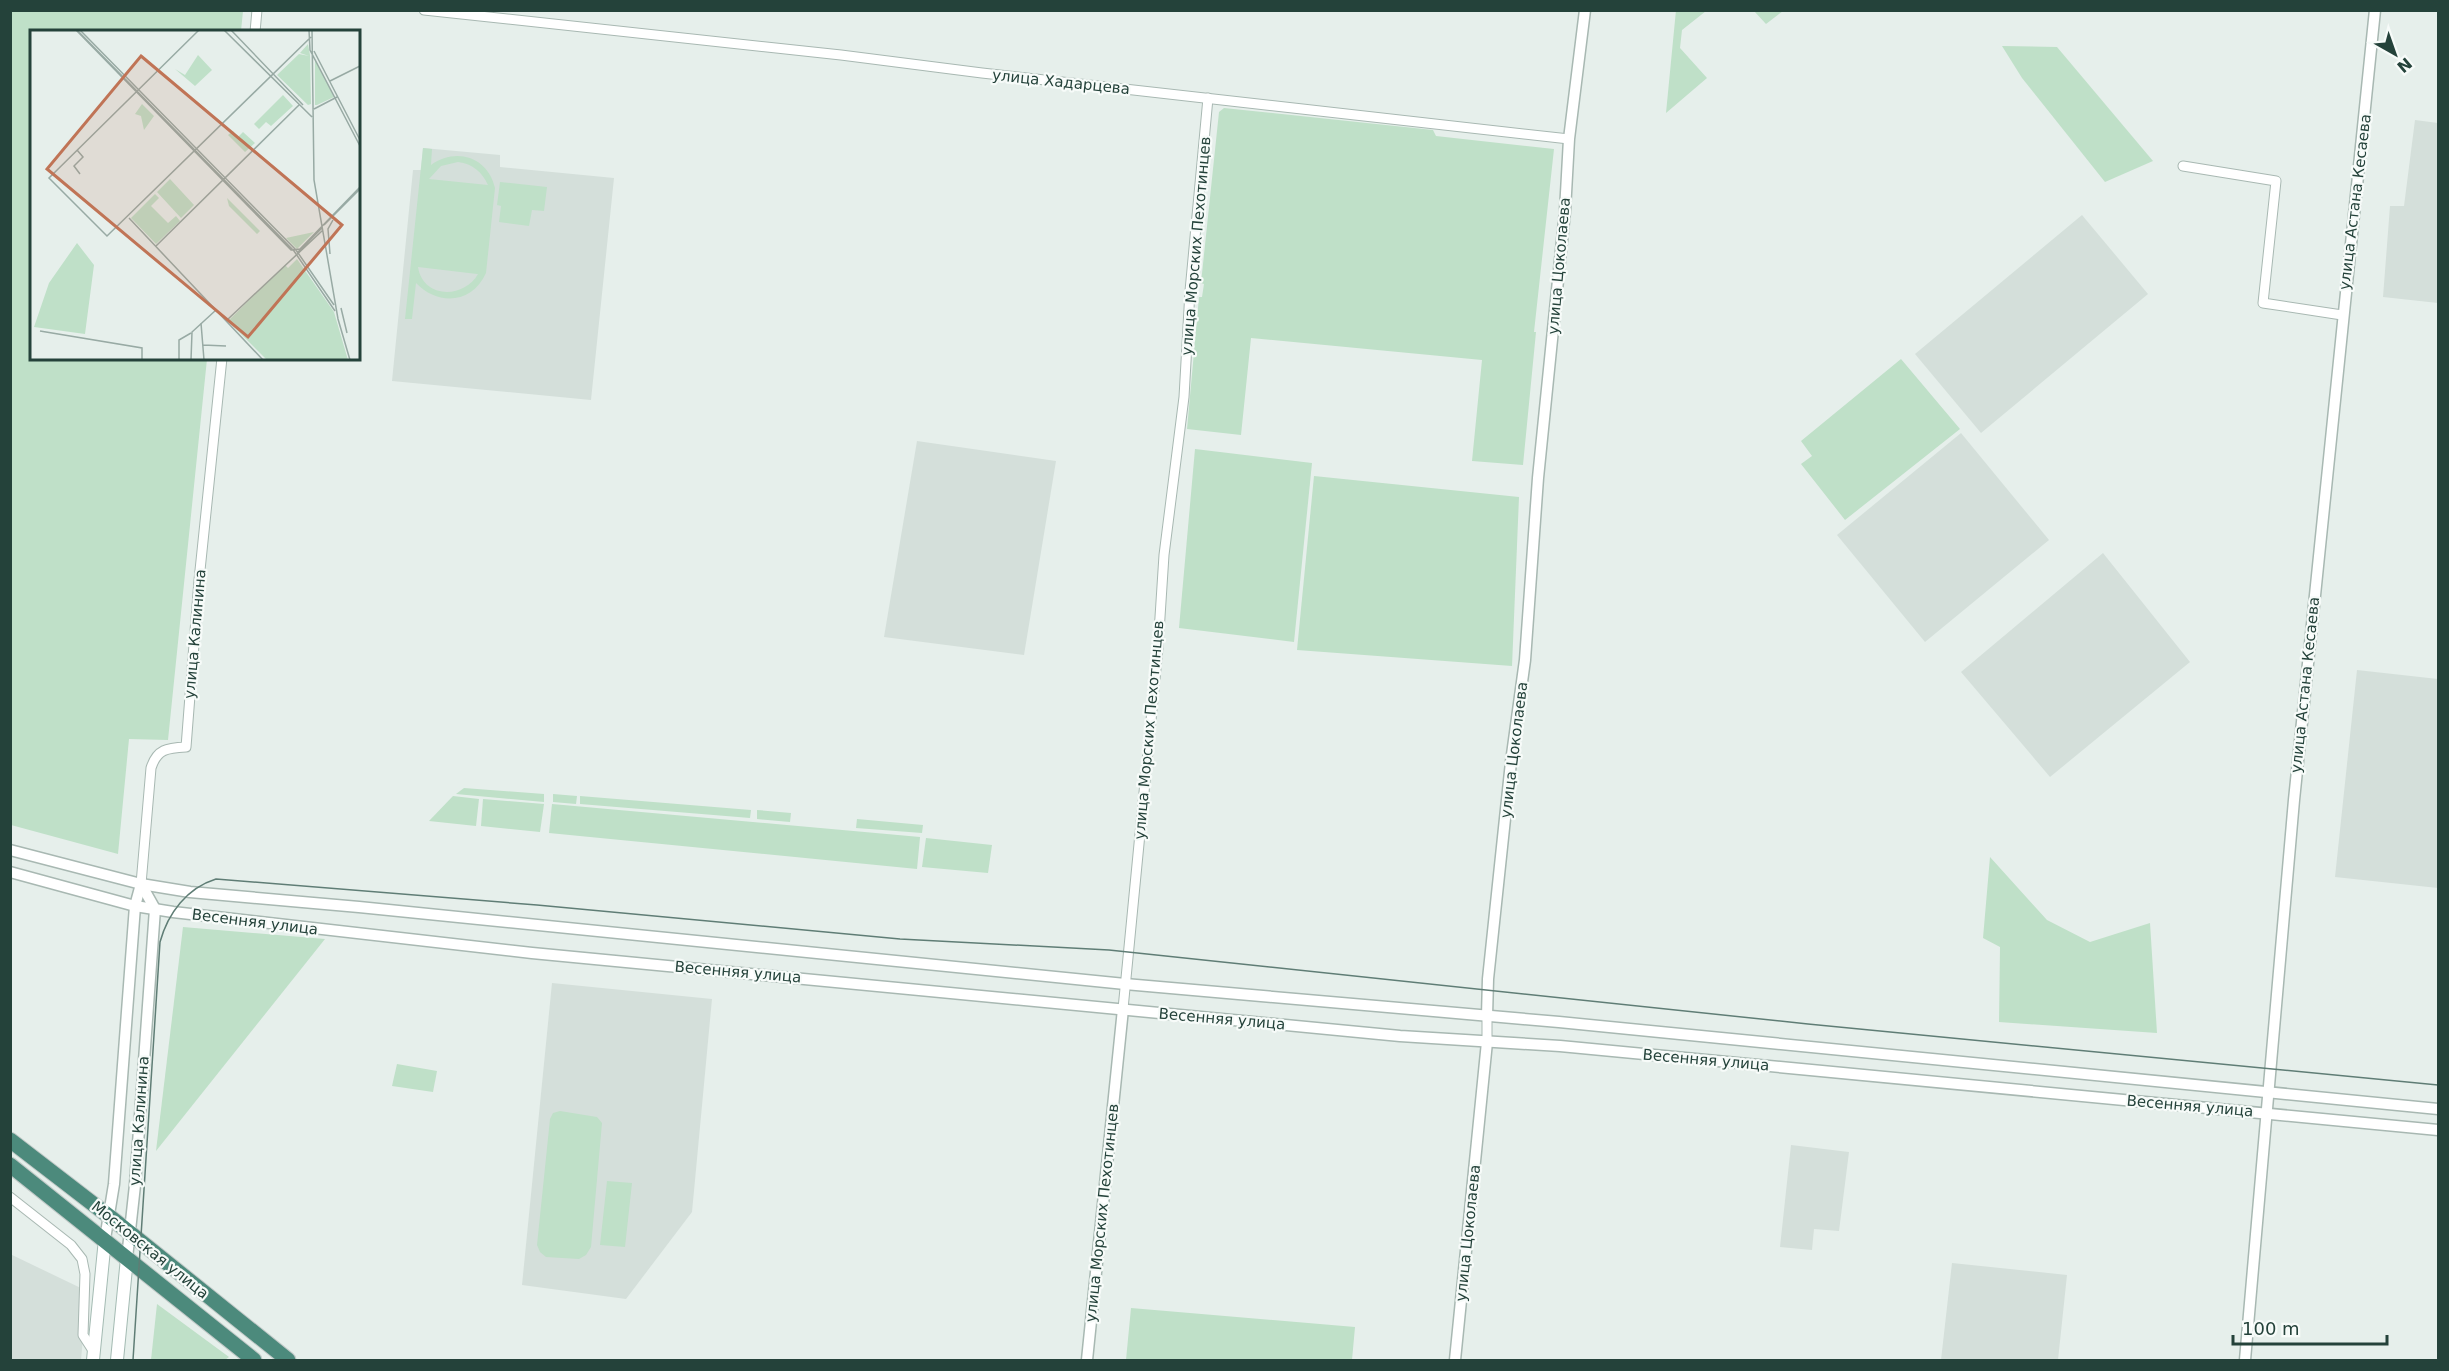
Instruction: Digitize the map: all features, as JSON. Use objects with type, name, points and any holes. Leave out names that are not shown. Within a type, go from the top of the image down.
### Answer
[{"type":"highway","name":"Московская улица","points":[[10,1140],[110,1216],[129,1234],[288,1360]]},
{"type":"highway","name":"Московская улица","points":[[10,1165],[254,1360]]},
{"type":"main road","name":"улица Калинина","points":[[94,1356],[105,1239]]},
{"type":"main road","name":"улица Калинина","points":[[117,1360],[127,1258]]},
{"type":"street","points":[[255,30],[257,10]]},
{"type":"street","name":"улица Хадарцева","points":[[424,10],[841,55],[1569,139]]},
{"type":"street","points":[[1569,139],[1585,10]]},
{"type":"street","name":"улица Астана Кесаева","points":[[2245,1360],[2294,800],[2375,10]]},
{"type":"street","name":"улица Морских Пехотинцев","points":[[1087,1360],[1158,648],[1164,555],[1184,397],[1190,291],[1208,98]]},
{"type":"street","name":"улица Цоколаева","points":[[1455,1360],[1487,1042],[1488,979],[1511,762],[1525,660],[1538,478],[1565,211],[1569,139]]},
{"type":"street","points":[[2183,166],[2276,182],[2263,303],[2343,315]]},
{"type":"street","name":"улица Калинина","points":[[105,1239],[114,1184],[135,906],[141,884],[151,768],[155,756],[166,748],[186,747],[199,580],[222,360]]},
{"type":"street","name":"Весенняя улица","points":[[10,850],[141,884],[190,892],[1125,984],[1487,1016],[2439,1108]]},
{"type":"street","name":"Весенняя улица","points":[[10,872],[135,906],[532,953],[1487,1042],[1560,1046],[2439,1130]]},
{"type":"street","points":[[141,884],[155,909]]},
{"type":"street","name":"улица Калинина","points":[[127,1258],[155,909]]},
{"type":"street","points":[[10,1197],[71,1245],[82,1259],[85,1274],[83,1335],[94,1356]]},
{"type":"street","points":[[85,1292],[99,1302]]},
{"type":"shaded area","points":[[2415,120],[2438,123],[2438,303],[2383,297],[2390,206],[2404,206]]},
{"type":"shaded area","points":[[423,148],[500,155],[500,167],[614,178],[591,400],[392,381],[413,170],[421,170]]},
{"type":"shaded area","points":[[2082,215],[2148,294],[1981,433],[1915,354]]},
{"type":"shaded area","points":[[1961,433],[2049,540],[1925,642],[1837,535]]},
{"type":"shaded area","points":[[917,441],[1056,461],[1024,655],[884,637]]},
{"type":"shaded area","points":[[2103,553],[2190,662],[2050,777],[1961,672]]},
{"type":"shaded area","points":[[2357,670],[2438,679],[2438,888],[2335,877]]},
{"type":"shaded area","points":[[552,983],[712,999],[692,1212],[626,1299],[522,1285]]},
{"type":"shaded area","points":[[1791,1145],[1849,1152],[1839,1231],[1814,1229],[1812,1250],[1780,1247]]},
{"type":"shaded area","points":[[10,1254],[87,1291],[81,1360],[11,1360]]},
{"type":"shaded area","points":[[1952,1263],[2067,1275],[2058,1360],[1941,1360]]},
{"type":"green space","points":[[1676,10],[1706,11],[1682,30],[1680,48],[1707,78],[1666,113]]},
{"type":"green space","points":[[10,11],[243,11],[241,30],[30,30],[30,360],[207,360],[168,740],[129,739],[118,854],[11,825]]},
{"type":"green space","points":[[1754,11],[1783,11],[1766,24]]},
{"type":"green space","points":[[2002,46],[2057,47],[2153,161],[2105,182],[2022,78]]},
{"type":"green space","points":[[1224,108],[1433,130],[1436,136],[1554,149],[1534,332],[1536,332],[1523,465],[1472,461],[1482,360],[1251,338],[1241,435],[1187,429],[1199,297],[1202,297],[1204,284],[1201,283],[1219,112]]},
{"type":"green space","points":[[423,148],[432,149],[431,165],[451,157],[470,158],[486,169],[495,188],[486,273],[472,291],[454,298],[434,296],[416,283],[412,319],[405,319]],"holes":[[[458,162],[476,169],[488,185],[429,179],[441,166]],[[418,267],[477,274],[478,274],[463,288],[445,292],[435,290],[428,285],[421,278]]]},
{"type":"green space","points":[[500,182],[547,187],[544,211],[532,210],[529,226],[499,222],[501,206],[497,205]]},
{"type":"green space","points":[[1901,359],[1960,429],[1845,520],[1801,464],[1812,456],[1801,441]]},
{"type":"green space","points":[[1195,449],[1312,463],[1294,642],[1179,628]]},
{"type":"green space","points":[[1314,476],[1519,497],[1512,666],[1297,650]]},
{"type":"green space","points":[[464,788],[544,794],[544,802],[456,794]]},
{"type":"green space","points":[[553,794],[577,796],[576,804],[553,802]]},
{"type":"green space","points":[[453,796],[479,799],[476,826],[429,821]]},
{"type":"green space","points":[[580,796],[751,810],[750,818],[580,804]]},
{"type":"green space","points":[[483,799],[544,804],[540,832],[481,826]]},
{"type":"green space","points":[[552,804],[920,837],[917,869],[549,833]]},
{"type":"green space","points":[[757,810],[791,813],[790,822],[757,819]]},
{"type":"green space","points":[[857,819],[923,825],[922,833],[856,828]]},
{"type":"green space","points":[[926,838],[992,845],[988,873],[922,867]]},
{"type":"green space","points":[[1990,857],[2047,920],[2090,942],[2150,923],[2157,1033],[1999,1022],[2000,947],[1983,938]]},
{"type":"green space","points":[[183,927],[325,939],[156,1151]]},
{"type":"green space","points":[[397,1064],[437,1071],[433,1092],[392,1086]]},
{"type":"green space","points":[[560,1111],[597,1117],[602,1123],[591,1247],[586,1255],[579,1259],[546,1257],[537,1245],[550,1119],[553,1113]]},
{"type":"green space","points":[[607,1181],[632,1183],[625,1247],[600,1245]]},
{"type":"green space","points":[[157,1304],[229,1357],[225,1360],[151,1360]]},
{"type":"green space","points":[[1131,1308],[1355,1327],[1352,1360],[1126,1360]]},
{"type":"tram line","points":[[133,1360],[160,942],[168,921],[180,903],[196,889],[216,879],[537,905],[900,939],[1109,950],[1808,1024],[2438,1085]]}]
